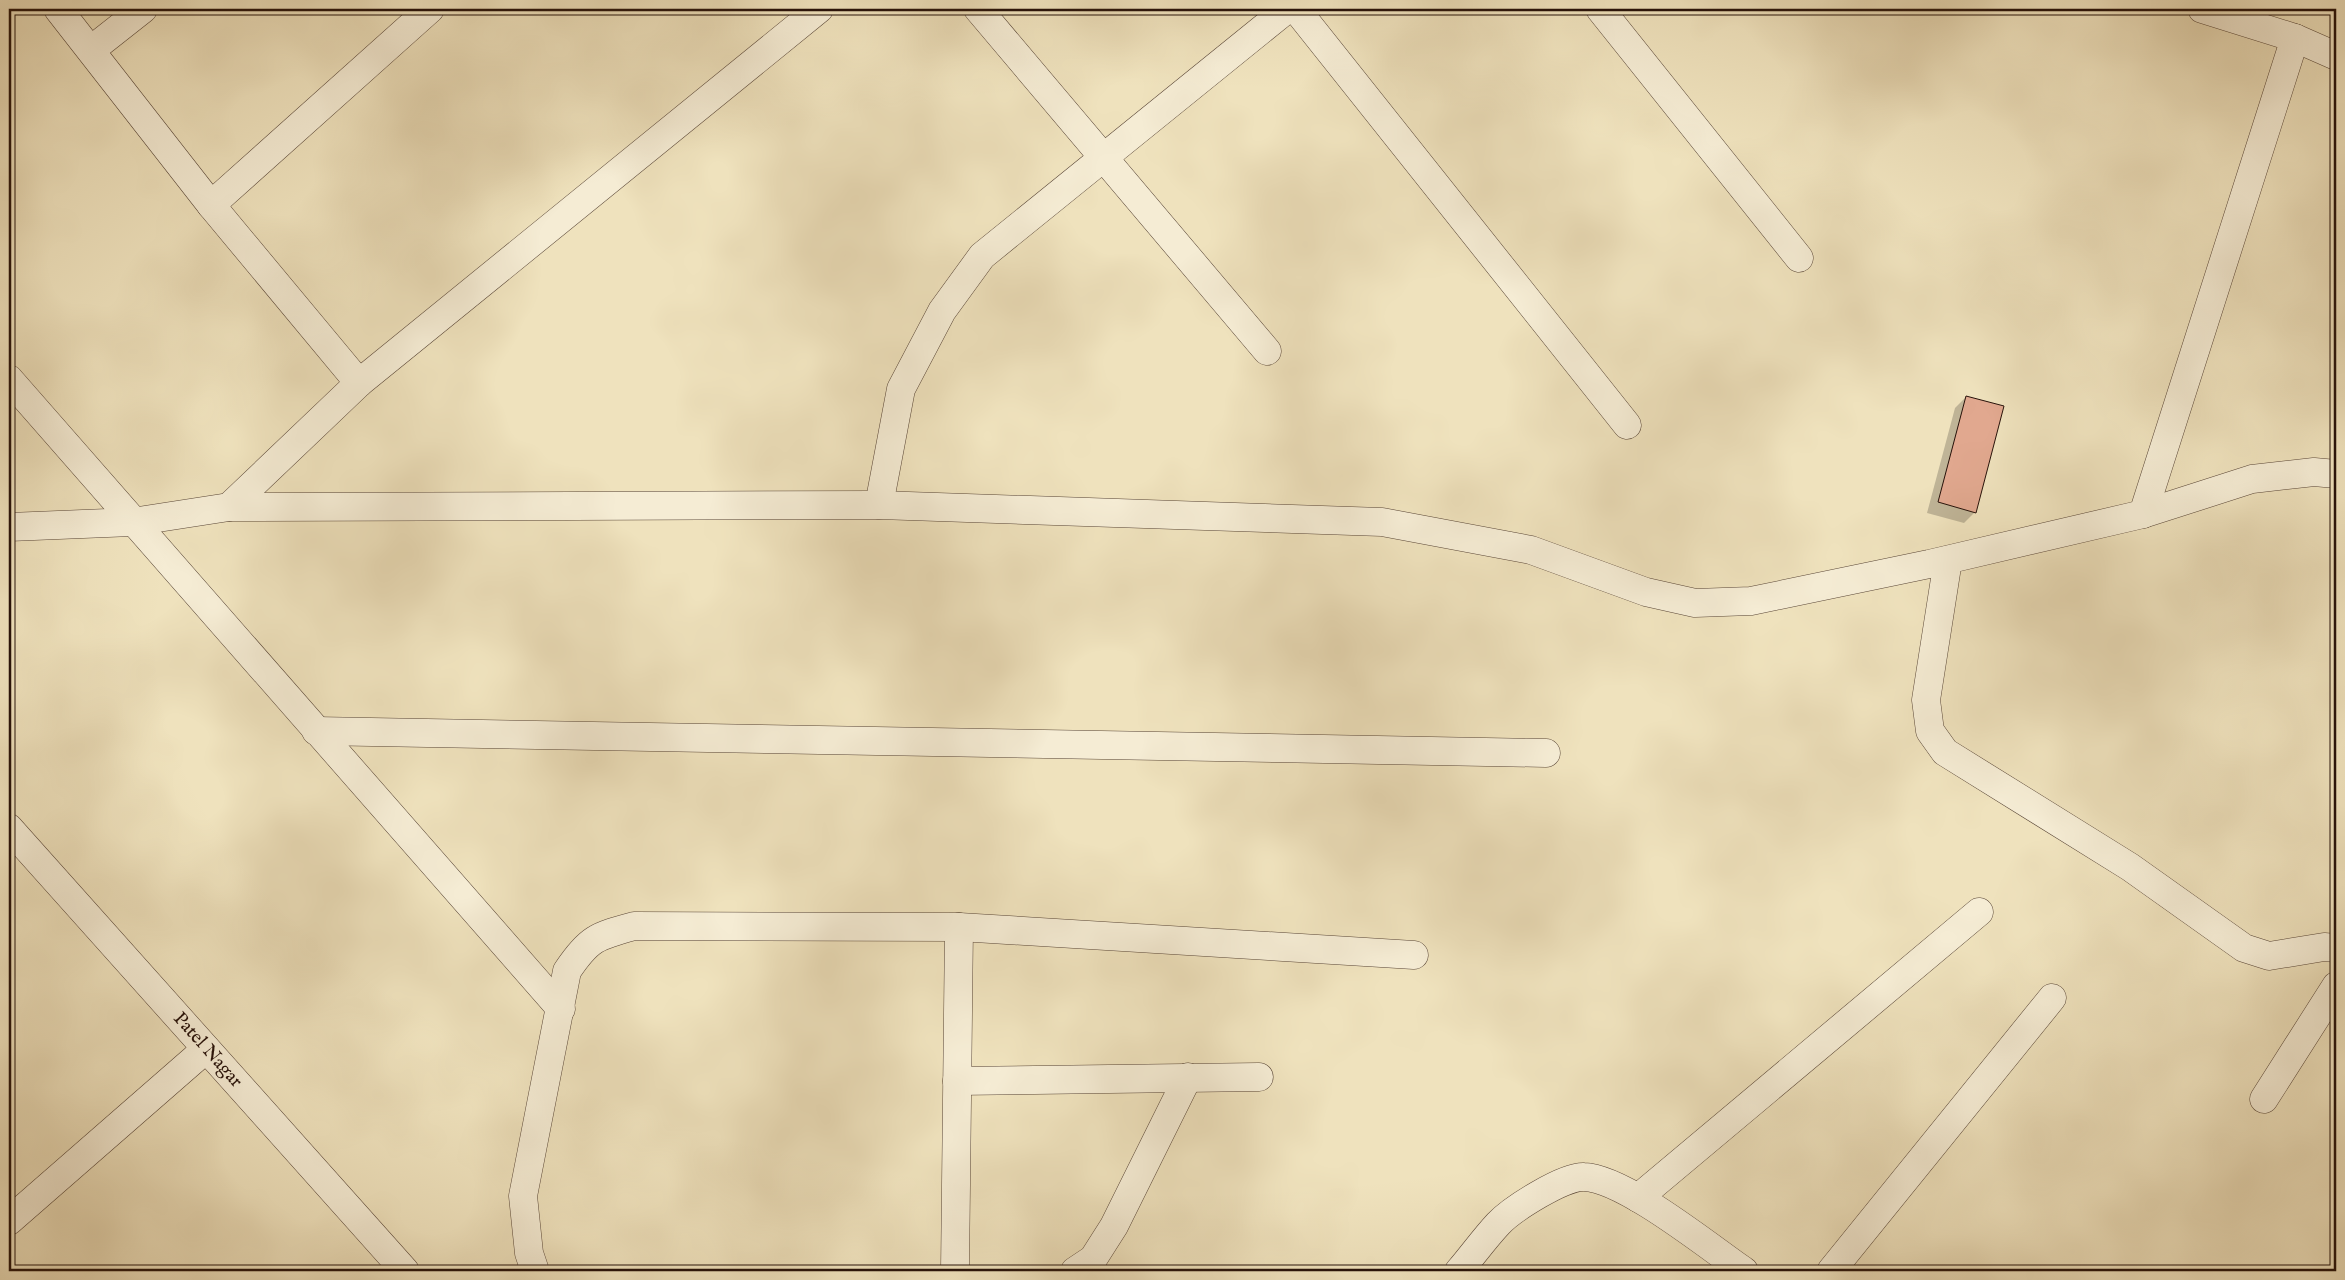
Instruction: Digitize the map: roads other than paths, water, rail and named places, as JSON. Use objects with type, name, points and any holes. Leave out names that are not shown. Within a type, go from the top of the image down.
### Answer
[{"type":"street","points":[[58,9],[211,205],[359,383]]},
{"type":"street","points":[[91,50],[143,9]]},
{"type":"street","points":[[211,205],[430,9]]},
{"type":"street","points":[[229,507],[359,383],[819,9]]},
{"type":"street","points":[[978,9],[1267,351]]},
{"type":"street","points":[[879,505],[902,389],[942,311],[982,256],[1287,9]]},
{"type":"street","points":[[1296,9],[1627,425]]},
{"type":"street","points":[[1600,9],[1799,258]]},
{"type":"street","points":[[2202,9],[2295,38],[2336,56]]},
{"type":"street","points":[[2143,514],[2295,38]]},
{"type":"street","points":[[9,379],[132,522],[561,1009]]},
{"type":"street","points":[[9,527],[132,522],[229,507],[879,505],[1382,522],[1531,550],[1646,592],[1695,603],[1751,601],[1948,560],[2143,514],[2252,479],[2314,472],[2336,474]]},
{"type":"street","points":[[1948,560],[1926,700],[1930,731],[1945,752],[2130,867],[2244,948],[2269,956],[2324,947],[2336,948]]},
{"type":"street","points":[[316,731],[1546,753]]},
{"type":"street","name":"Patel Nagar","points":[[9,828],[405,1271]]},
{"type":"street","points":[[1638,1198],[1979,912]]},
{"type":"street","points":[[535,1271],[528,1253],[523,1196],[567,971],[582,948],[603,934],[634,926],[959,927],[1414,955]]},
{"type":"street","points":[[955,1271],[959,927]]},
{"type":"street","points":[[2264,1099],[2336,986]]},
{"type":"street","points":[[1831,1271],[2052,998]]},
{"type":"street","points":[[9,1221],[206,1049]]},
{"type":"street","points":[[1075,1271],[1093,1259],[1114,1226],[1188,1077]]},
{"type":"street","points":[[957,1081],[1259,1077]]},
{"type":"street","points":[[1459,1271],[1499,1223],[1548,1188],[1583,1177],[1613,1184],[1638,1198],[1744,1271]]}]
